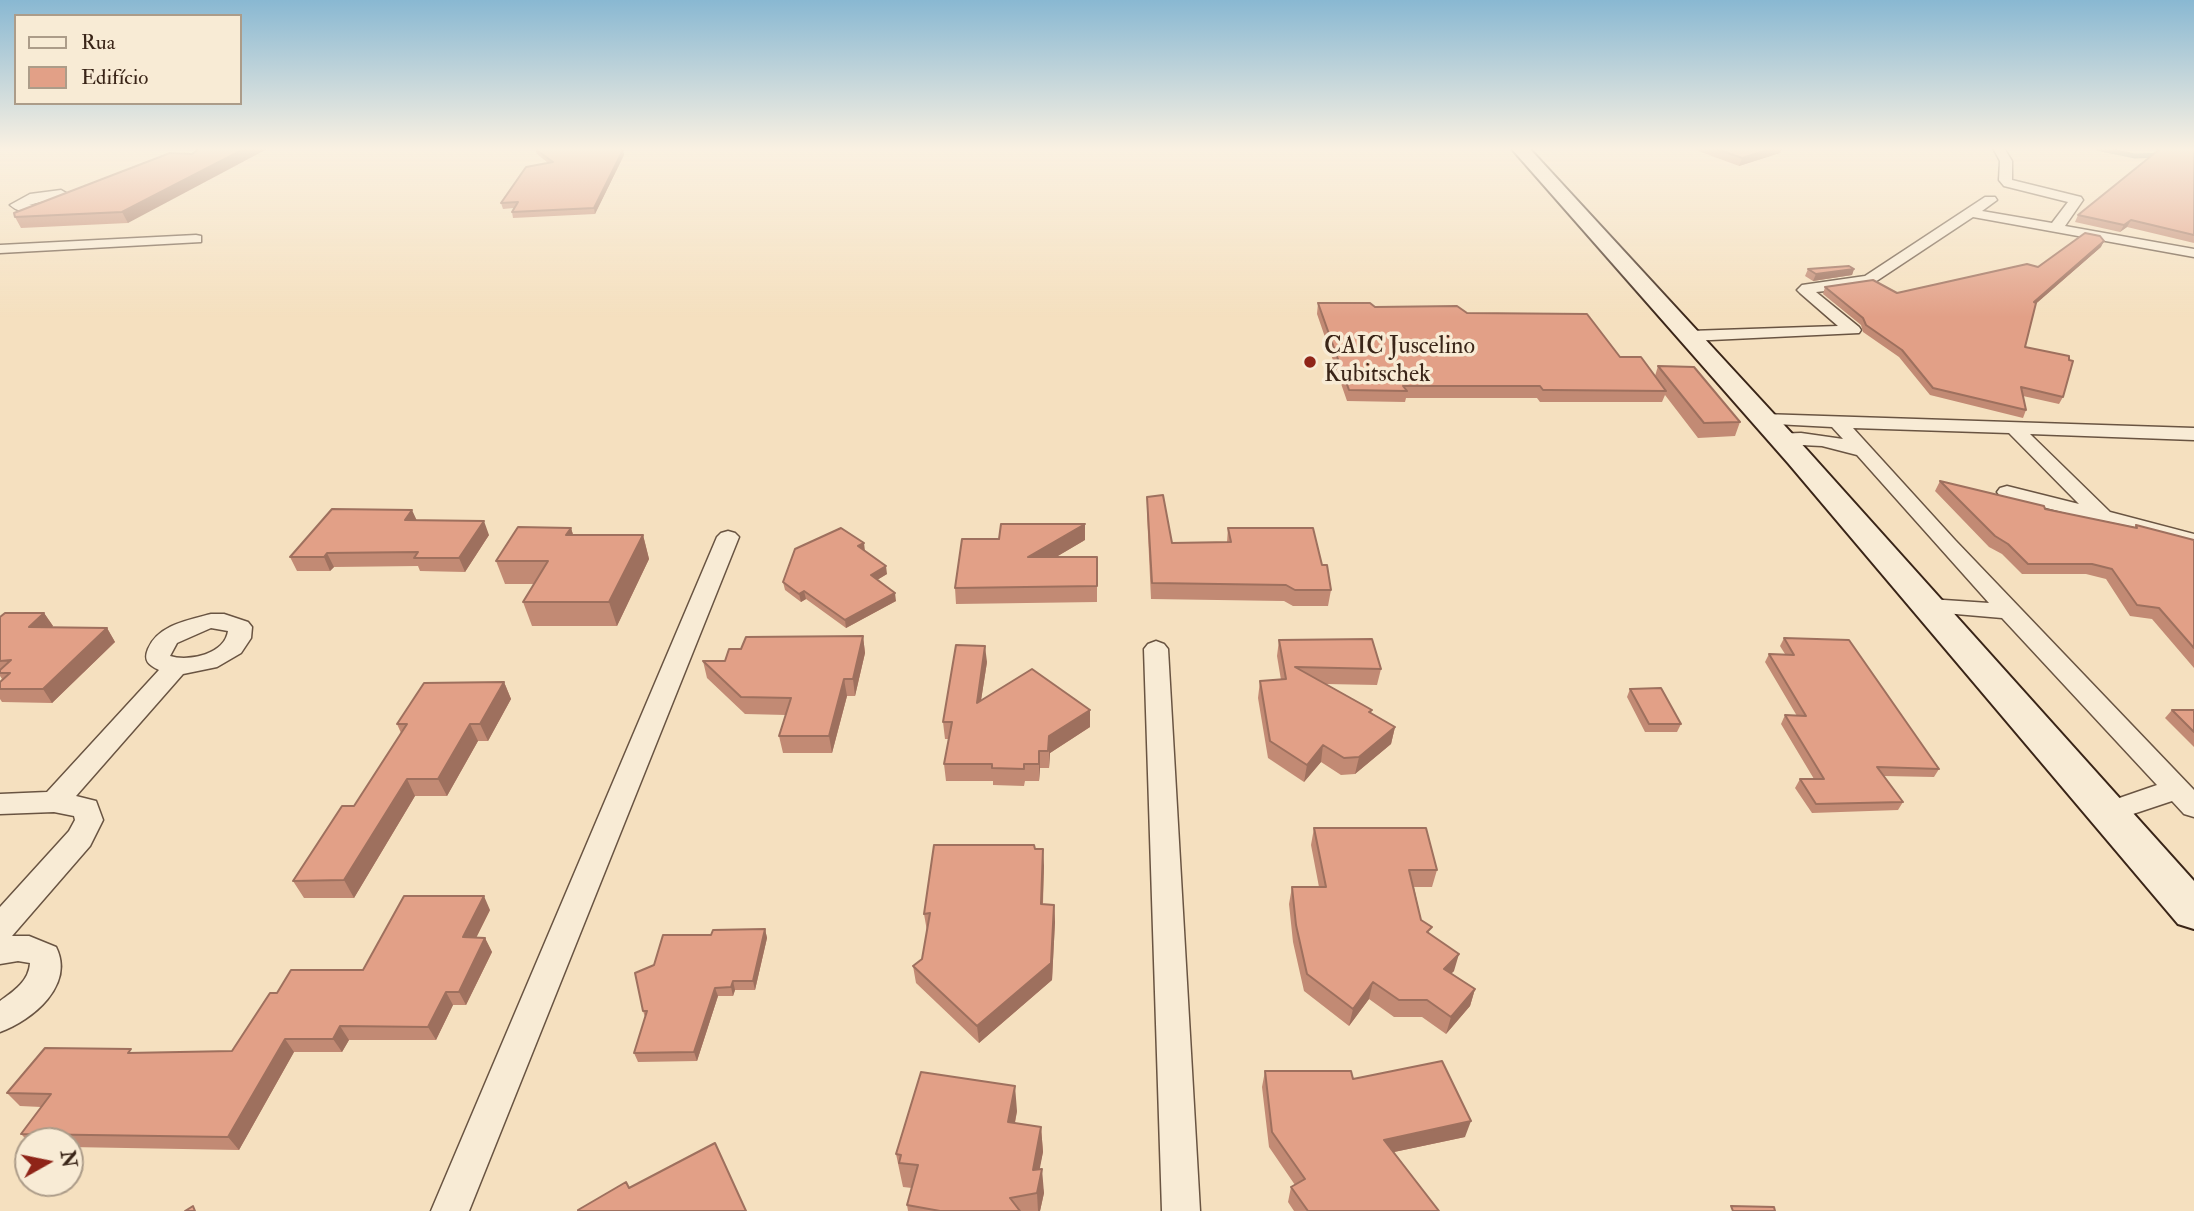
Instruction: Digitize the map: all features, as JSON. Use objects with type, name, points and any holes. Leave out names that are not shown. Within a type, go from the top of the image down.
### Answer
[{"type":"street","points":[[1571,205],[1929,606],[2194,911]]},
{"type":"street","points":[[1690,336],[1853,330],[1805,290],[1870,279],[1984,205]]},
{"type":"street","points":[[2059,230],[2057,224],[2072,205]]},
{"type":"street","points":[[1972,213],[2194,253]]},
{"type":"street","points":[[0,249],[196,239]]},
{"type":"street","points":[[1771,428],[1837,421],[2194,434]]},
{"type":"street","points":[[1837,421],[2010,611],[2186,798]]},
{"type":"street","points":[[1771,428],[1838,443],[1864,452]]},
{"type":"street","points":[[2015,429],[2104,518]]},
{"type":"street","points":[[2007,492],[2194,540]]},
{"type":"street","points":[[450,1211],[728,537]]},
{"type":"street","points":[[1929,606],[2010,611]]},
{"type":"street","points":[[1156,649],[1181,1211]]},
{"type":"street","points":[[54,802],[175,668]]},
{"type":"street","points":[[2109,812],[2186,798]]},
{"type":"street","points":[[0,804],[54,802],[86,808],[89,820],[80,838],[0,928]]},
{"type":"street","points":[[0,951],[20,947],[36,950],[45,956],[47,967],[43,980],[32,995],[0,1018]]},
{"type":"building","points":[[36,205],[137,205],[122,212],[15,217],[14,213]]},
{"type":"building","points":[[516,205],[596,205],[594,208],[512,212]]},
{"type":"building","points":[[2091,205],[2194,205],[2194,235],[2131,220],[2124,225],[2078,215]]},
{"type":"building","points":[[2085,233],[2100,236],[2104,241],[2034,302],[2036,303],[2025,347],[2069,356],[2069,360],[2073,361],[2063,397],[2021,387],[2026,410],[1933,388],[1902,350],[1866,325],[1863,318],[1825,287],[1873,280],[1897,293],[2027,264],[2038,267]]},
{"type":"building","points":[[1849,266],[1854,269],[1816,274],[1808,269]]},
{"type":"building","points":[[1318,303],[1370,303],[1375,307],[1457,306],[1467,313],[1587,314],[1620,357],[1641,357],[1666,391],[1543,390],[1540,386],[1403,386],[1407,391],[1349,390]]},
{"type":"building","points":[[1658,366],[1694,367],[1740,422],[1704,423]]},
{"type":"building","points":[[1940,481],[2044,506],[2045,509],[2137,528],[2136,525],[2194,540],[2194,648],[2159,608],[2137,605],[2112,569],[2092,564],[2028,564],[2008,544],[1995,536]]},
{"type":"building","points":[[1163,495],[1172,543],[1231,542],[1228,528],[1313,528],[1322,565],[1327,565],[1331,590],[1295,590],[1286,585],[1152,583],[1147,497]]},
{"type":"building","points":[[332,509],[412,510],[405,520],[484,521],[459,558],[414,558],[418,552],[327,553],[324,557],[290,557]]},
{"type":"building","points":[[1001,524],[1085,524],[1028,557],[1097,557],[1097,586],[955,588],[962,539],[999,539]]},
{"type":"building","points":[[518,527],[571,528],[566,535],[643,535],[609,602],[523,602],[548,561],[496,561]]},
{"type":"building","points":[[841,528],[864,543],[858,546],[886,566],[871,575],[895,593],[845,620],[804,591],[799,594],[783,582],[795,549]]},
{"type":"building","points":[[5,613],[44,613],[29,627],[107,628],[43,689],[0,689],[0,682],[10,673],[0,673],[0,670],[11,660],[0,661],[0,617]]},
{"type":"building","points":[[863,636],[853,679],[844,679],[829,736],[779,736],[791,698],[741,697],[703,661],[725,661],[729,649],[741,649],[746,637]]},
{"type":"building","points":[[1784,638],[1849,640],[1939,769],[1877,767],[1903,802],[1816,804],[1800,779],[1824,779],[1785,715],[1806,716],[1769,654],[1794,655]]},
{"type":"building","points":[[1372,639],[1381,669],[1295,667],[1372,710],[1369,712],[1395,727],[1359,757],[1344,758],[1323,745],[1307,765],[1270,741],[1260,681],[1286,679],[1279,640]]},
{"type":"building","points":[[956,645],[985,646],[977,703],[1032,669],[1090,710],[1049,736],[1048,751],[1039,751],[1039,764],[1024,764],[1024,769],[992,768],[992,764],[944,764],[952,722],[943,722]]},
{"type":"building","points":[[504,682],[480,724],[470,724],[438,779],[407,779],[344,880],[293,881],[342,806],[354,806],[407,724],[397,724],[424,683]]},
{"type":"building","points":[[1661,688],[1681,724],[1649,724],[1630,689]]},
{"type":"building","points":[[2172,710],[2194,710],[2194,732]]},
{"type":"building","points":[[1314,828],[1426,828],[1437,870],[1409,870],[1421,920],[1432,927],[1427,932],[1459,954],[1444,969],[1475,989],[1451,1017],[1427,1000],[1399,1000],[1373,982],[1353,1009],[1307,974],[1296,925],[1292,887],[1326,887]]},
{"type":"building","points":[[934,845],[1034,845],[1035,849],[1043,849],[1041,904],[1054,905],[1051,963],[977,1026],[913,966],[922,959],[930,913],[924,914]]},
{"type":"building","points":[[404,896],[484,896],[463,937],[485,938],[459,992],[446,992],[428,1027],[340,1026],[333,1039],[285,1039],[228,1137],[84,1135],[84,1127],[26,1127],[51,1094],[7,1093],[45,1048],[131,1049],[128,1053],[232,1051],[270,993],[277,993],[291,970],[363,970]]},
{"type":"building","points":[[765,929],[753,981],[733,981],[731,987],[715,988],[694,1052],[634,1053],[647,1011],[643,1011],[635,973],[654,965],[663,935],[711,935],[713,930]]},
{"type":"building","points":[[1442,1061],[1471,1121],[1384,1140],[1439,1211],[1308,1211],[1291,1187],[1305,1179],[1272,1132],[1265,1071],[1351,1071],[1353,1079]]},
{"type":"building","points":[[921,1072],[1015,1086],[1008,1122],[1041,1127],[1033,1170],[1042,1169],[1037,1193],[1010,1198],[1020,1211],[940,1211],[907,1205],[918,1165],[899,1163],[901,1155],[896,1154]]},
{"type":"building","points":[[715,1143],[746,1211],[578,1211],[626,1182],[629,1188]]},
{"type":"building","points":[[1731,1206],[1774,1207],[1775,1211],[1733,1211]]},
{"type":"place","name":"CAIC Juscelino Kubitschek","points":[[1310,362]]}]
